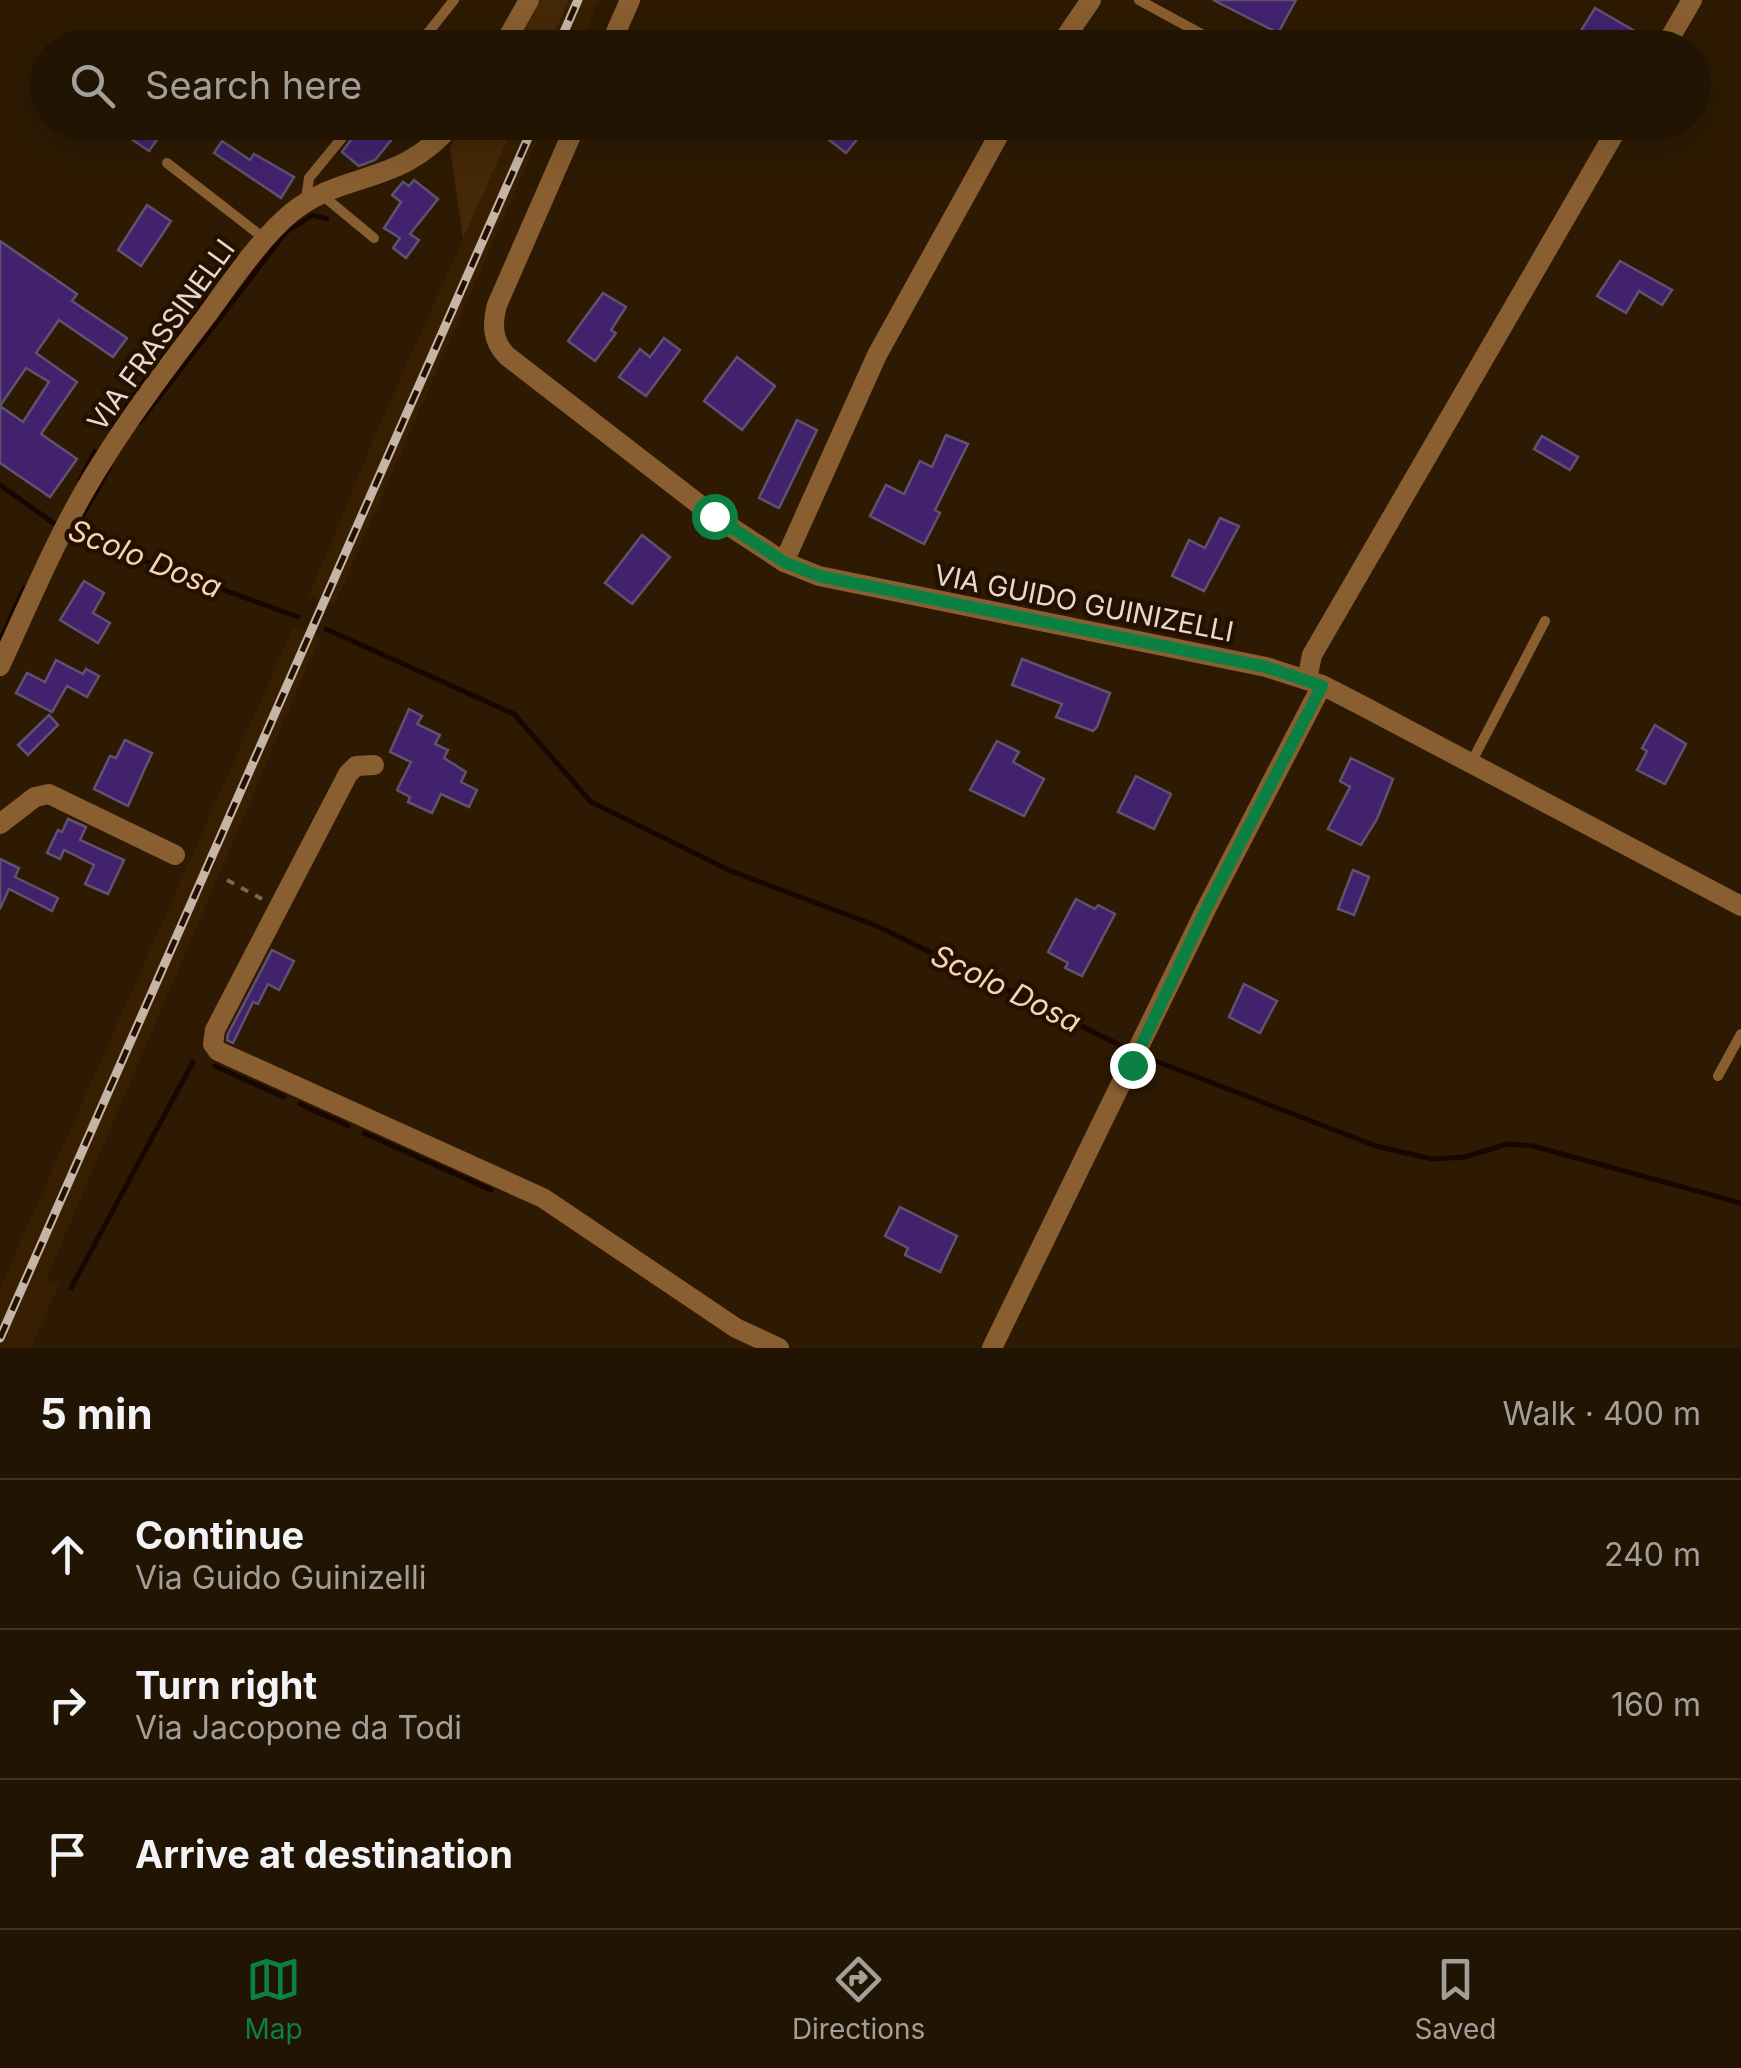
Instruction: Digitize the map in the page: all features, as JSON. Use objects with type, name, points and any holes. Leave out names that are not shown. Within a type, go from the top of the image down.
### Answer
[{"type":"street","points":[[512,30],[529,0]]},
{"type":"street","points":[[617,30],[630,0]]},
{"type":"street","points":[[1070,30],[1091,0]]},
{"type":"street","points":[[1674,30],[1692,0]]},
{"type":"street","name":"VIA FRASSINELLI","points":[[0,666],[62,534],[101,463],[148,393],[266,239],[314,199],[406,165],[437,140]]},
{"type":"street","name":"VIA GUIDO GUINIZELLI","points":[[569,140],[497,304],[496,341],[507,356],[714,516],[784,562],[834,580],[1266,667],[1315,683],[1741,906]]},
{"type":"street","points":[[784,562],[877,356],[996,140]]},
{"type":"street","points":[[992,1348],[1315,683],[1312,655],[1611,140]]},
{"type":"street","points":[[374,766],[356,766],[348,774],[215,1030],[212,1037],[218,1051],[543,1198],[736,1328],[779,1348]]},
{"type":"street","points":[[0,824],[34,796],[50,794],[175,855]]},
{"type":"lane","points":[[430,30],[454,0]]},
{"type":"lane","points":[[1139,0],[1193,30]]},
{"type":"lane","points":[[340,140],[309,178],[314,199],[374,238]]},
{"type":"lane","points":[[167,163],[266,239]]},
{"type":"lane","points":[[1471,764],[1545,621]]},
{"type":"lane","points":[[1718,1076],[1741,1034]]},
{"type":"path","points":[[227,880],[278,908]]},
{"type":"shaded area","points":[[540,0],[569,0],[556,30],[524,30]]},
{"type":"shaded area","points":[[569,0],[599,0],[586,30],[556,30]]},
{"type":"shaded area","points":[[454,140],[507,140],[463,239],[450,148]]},
{"type":"shaded area","points":[[507,140],[538,140],[334,606],[309,596],[380,424]]},
{"type":"shaded area","points":[[294,626],[320,637],[46,1280],[59,1285],[30,1348],[0,1348],[0,1288]]},
{"type":"building","points":[[1213,0],[1296,0],[1280,30],[1272,30]]},
{"type":"building","points":[[1595,8],[1633,30],[1581,30]]},
{"type":"building","points":[[133,140],[157,140],[149,151]]},
{"type":"building","points":[[351,140],[391,140],[375,160],[359,166],[342,152]]},
{"type":"building","points":[[829,140],[856,140],[846,153]]},
{"type":"building","points":[[222,141],[250,160],[254,154],[294,177],[281,198],[214,153]]},
{"type":"building","points":[[414,180],[438,199],[410,234],[419,240],[406,258],[393,248],[400,238],[384,228],[401,202],[392,195],[403,182],[409,186]]},
{"type":"building","points":[[147,205],[171,221],[141,266],[118,250]]},
{"type":"building","points":[[0,241],[77,294],[72,301],[127,338],[113,357],[59,320],[36,353],[77,382],[41,434],[77,459],[50,497],[0,463],[0,406]],"holes":[[[26,368],[49,382],[23,422],[0,406]]]},
{"type":"building","points":[[1620,261],[1672,290],[1662,305],[1639,291],[1626,313],[1597,296]]},
{"type":"building","points":[[603,293],[626,307],[611,330],[616,333],[595,361],[568,341]]},
{"type":"building","points":[[664,338],[680,350],[646,396],[619,377],[640,349],[650,357]]},
{"type":"building","points":[[737,357],[775,386],[742,430],[704,401]]},
{"type":"building","points":[[797,420],[817,430],[779,508],[759,498]]},
{"type":"building","points":[[946,435],[968,444],[935,510],[940,513],[924,544],[870,516],[886,485],[904,494],[920,461],[932,467]]},
{"type":"building","points":[[1542,436],[1578,457],[1570,470],[1534,449]]},
{"type":"building","points":[[1220,518],[1239,526],[1204,591],[1172,576],[1189,540],[1205,548]]},
{"type":"building","points":[[642,535],[670,557],[632,604],[605,583]]},
{"type":"building","points":[[84,581],[104,593],[93,613],[110,623],[98,643],[60,620]]},
{"type":"building","points":[[1022,659],[1110,693],[1097,727],[1093,731],[1056,717],[1062,704],[1012,685]]},
{"type":"building","points":[[56,660],[83,674],[86,669],[99,676],[87,697],[67,686],[52,712],[16,693],[27,673],[45,682]]},
{"type":"building","points":[[409,709],[422,716],[417,724],[440,735],[435,744],[448,750],[444,758],[466,772],[461,782],[477,790],[469,807],[441,794],[432,813],[408,802],[410,797],[397,790],[411,762],[390,752]]},
{"type":"building","points":[[49,715],[58,725],[28,755],[18,745]]},
{"type":"building","points":[[1655,725],[1686,744],[1665,784],[1637,770],[1647,751],[1642,748]]},
{"type":"building","points":[[125,740],[152,753],[128,806],[94,789],[110,756],[116,758]]},
{"type":"building","points":[[997,741],[1019,752],[1013,762],[1044,779],[1024,816],[970,790]]},
{"type":"building","points":[[1351,758],[1393,779],[1377,819],[1361,845],[1328,829],[1350,787],[1340,781]]},
{"type":"building","points":[[1136,776],[1171,794],[1154,829],[1118,812]]},
{"type":"building","points":[[68,819],[86,827],[80,840],[124,860],[108,894],[85,884],[94,865],[64,850],[60,859],[47,853]]},
{"type":"building","points":[[0,859],[19,868],[15,877],[58,898],[52,911],[9,889],[0,909]]},
{"type":"building","points":[[1353,870],[1369,877],[1354,915],[1338,909]]},
{"type":"building","points":[[1076,899],[1115,914],[1082,976],[1065,968],[1068,963],[1048,952]]},
{"type":"building","points":[[272,950],[294,961],[279,990],[268,984],[258,1004],[253,1002],[233,1043],[227,1040],[228,1034]]},
{"type":"building","points":[[1244,984],[1277,1001],[1260,1033],[1229,1017]]},
{"type":"building","points":[[900,1207],[957,1236],[940,1272],[905,1255],[908,1248],[885,1236]]},
{"type":"waterway","points":[[140,422],[286,232],[313,215],[327,219]]},
{"type":"waterway","points":[[224,272],[236,259]]},
{"type":"waterway","points":[[112,425],[205,298]]},
{"type":"waterway","points":[[80,480],[95,451]]},
{"type":"waterway","points":[[83,515],[110,467]]},
{"type":"waterway","name":"Scolo Dosa","points":[[0,485],[59,527]]},
{"type":"waterway","name":"Scolo Dosa","points":[[68,533],[298,617]]},
{"type":"waterway","points":[[0,641],[24,588]]},
{"type":"waterway","name":"Scolo Dosa","points":[[326,629],[514,714],[591,802],[731,871],[877,926],[1130,1050]]},
{"type":"waterway","name":"Scolo Dosa","points":[[1140,1055],[1376,1146],[1432,1159],[1465,1157],[1507,1144],[1533,1146],[1741,1203]]},
{"type":"waterway","points":[[71,1288],[193,1062]]},
{"type":"waterway","points":[[215,1066],[284,1097]]},
{"type":"waterway","points":[[300,1104],[348,1126]]},
{"type":"waterway","points":[[364,1133],[491,1190]]},
{"type":"railway","points":[[565,30],[578,0]]},
{"type":"railway","points":[[0,1338],[527,140]]},
{"type":"route","points":[[714,516],[763,550],[819,576],[1266,667],[1322,686],[1206,909],[1132,1065]]}]
